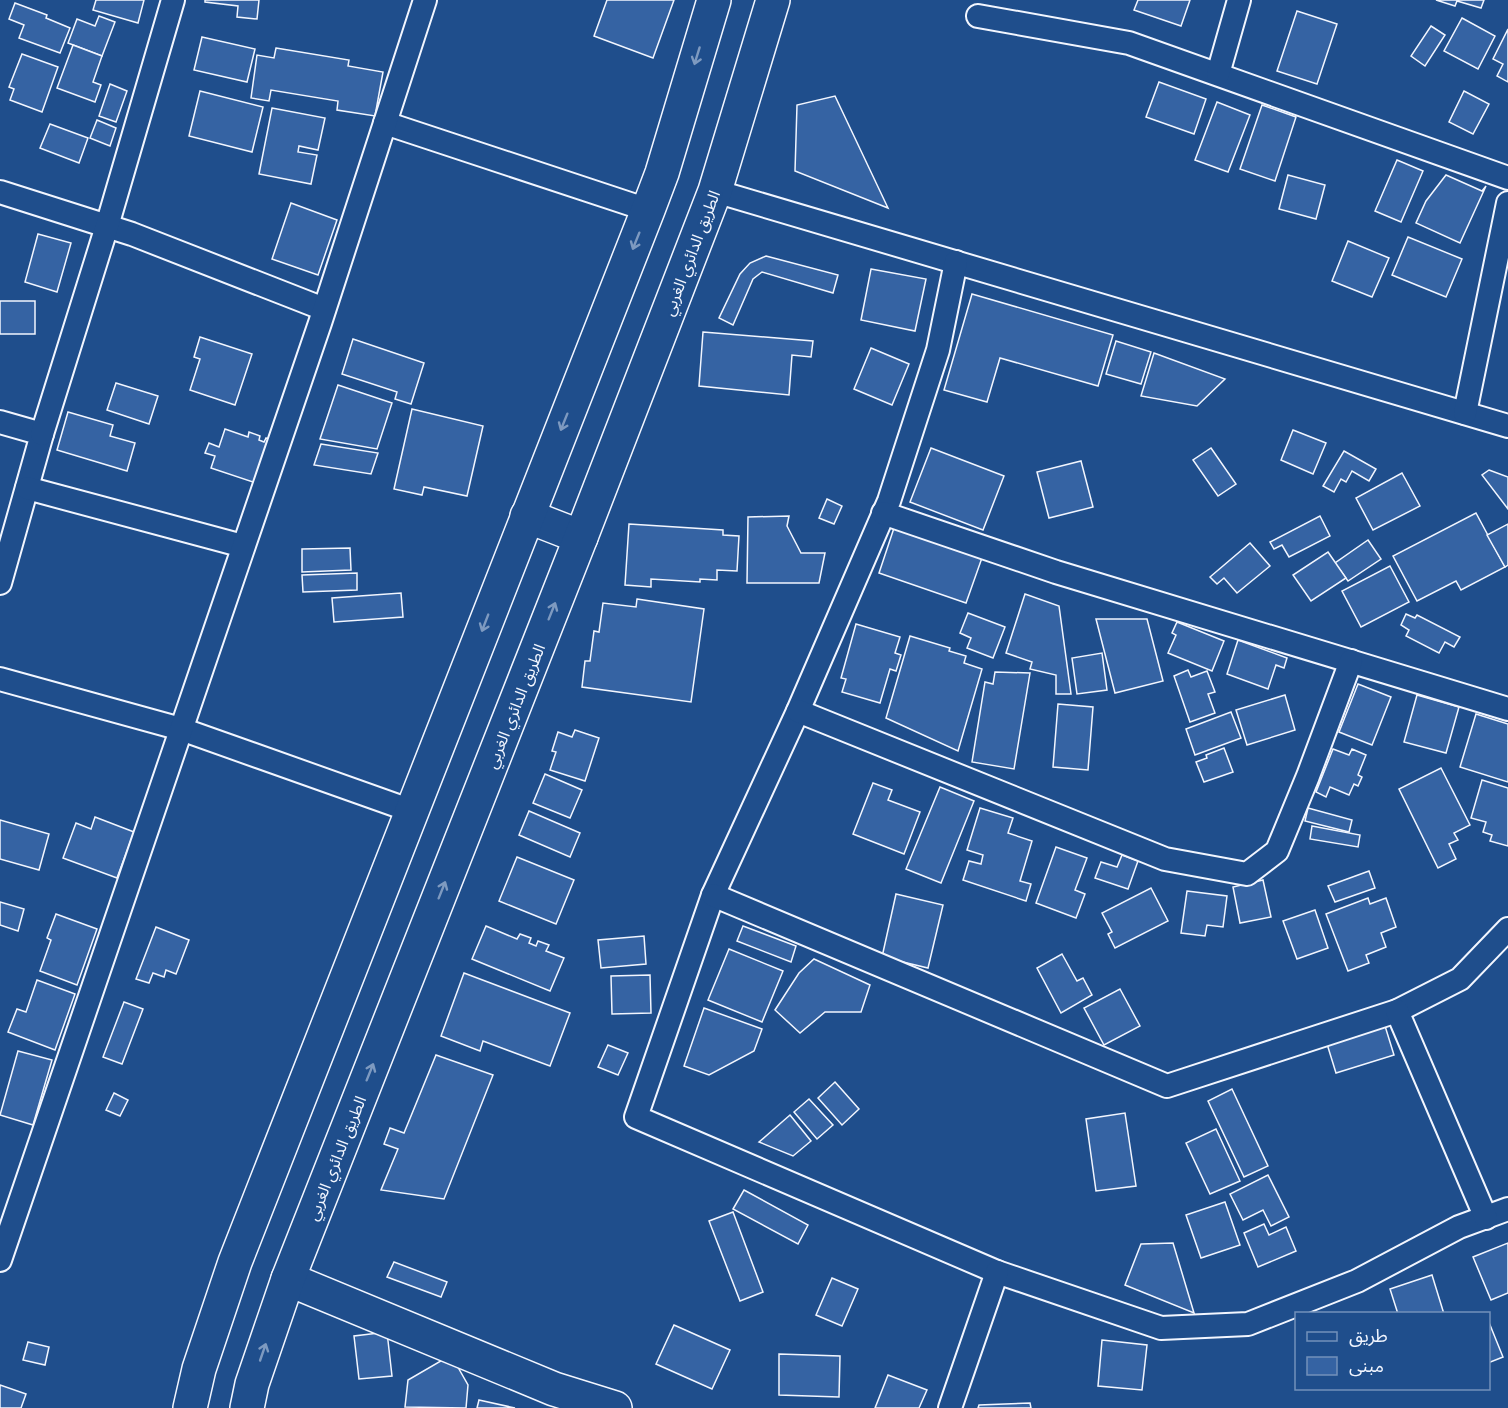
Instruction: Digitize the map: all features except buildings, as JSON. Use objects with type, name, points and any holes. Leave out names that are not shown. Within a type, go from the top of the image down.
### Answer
[{"type":"main road","points":[[190,1408],[199,1369],[235,1262],[662,173],[714,0]]},
{"type":"main road","name":"الطريق الدائري الغربي","points":[[247,1408],[252,1384],[288,1279],[715,191],[773,0]]},
{"type":"main road","points":[[527,516],[581,537]]},
{"type":"main road","points":[[288,1279],[552,1398],[615,1408]]},
{"type":"street","points":[[0,583],[42,434],[107,226],[173,0]]},
{"type":"street","points":[[0,1260],[324,309],[424,0]]},
{"type":"street","points":[[1218,75],[1239,0]]},
{"type":"street","points":[[978,16],[1129,44],[1508,178]]},
{"type":"street","points":[[385,123],[648,210]]},
{"type":"street","points":[[715,191],[1508,426]]},
{"type":"street","points":[[0,192],[132,234],[324,309]]},
{"type":"street","points":[[1465,413],[1508,203]]},
{"type":"street","points":[[956,262],[938,350],[884,513],[798,711],[714,895],[636,1117],[997,1272],[1161,1328],[1248,1324],[1357,1281],[1459,1227],[1508,1209]]},
{"type":"street","points":[[0,422],[42,434]]},
{"type":"street","points":[[27,488],[243,546]]},
{"type":"street","points":[[884,513],[1056,572],[1508,709]]},
{"type":"street","points":[[798,711],[1165,859],[1247,873],[1276,851],[1308,776],[1351,661]]},
{"type":"street","points":[[0,679],[181,729],[412,811]]},
{"type":"street","points":[[714,895],[1167,1086],[1397,1011],[1460,979],[1508,929]]},
{"type":"street","points":[[1397,1011],[1486,1218]]},
{"type":"street","points":[[950,1408],[997,1272]]}]
